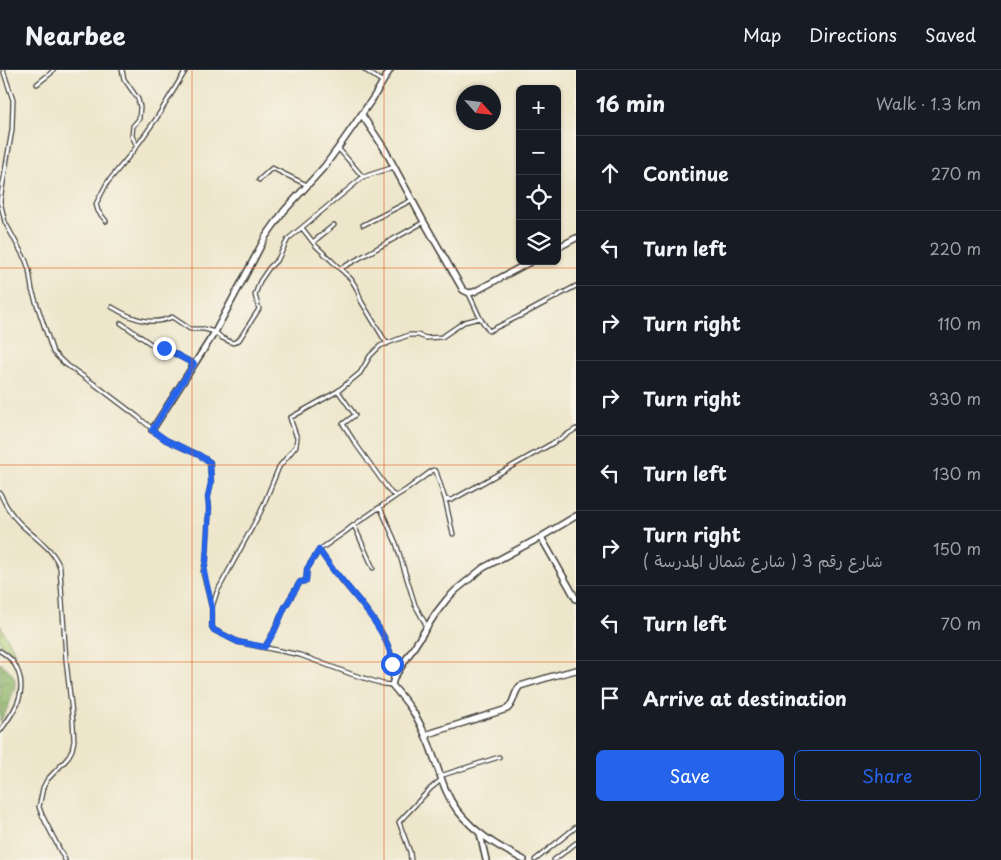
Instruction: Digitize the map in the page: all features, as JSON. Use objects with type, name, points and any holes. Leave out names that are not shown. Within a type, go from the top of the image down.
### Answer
[{"type":"street","points":[[3,70],[13,100],[12,130],[0,201],[5,222],[26,261],[32,290],[51,347],[53,352],[64,362],[138,417],[152,430],[166,440],[210,462],[211,483],[208,497],[209,508],[204,572],[212,608]]},
{"type":"street","points":[[37,84],[54,70]]},
{"type":"street","points":[[122,70],[124,79],[138,99],[140,107],[139,119],[133,126],[132,136],[137,146]]},
{"type":"street","points":[[106,221],[98,212],[96,204],[107,183],[156,119],[186,70]]},
{"type":"street","points":[[365,70],[382,82]]},
{"type":"street","points":[[152,430],[215,332],[266,236],[284,211],[324,167],[374,98],[390,70]]},
{"type":"street","points":[[362,115],[384,148],[463,290],[468,293],[480,318],[489,331],[576,286]]},
{"type":"street","points":[[338,148],[363,177]]},
{"type":"street","points":[[112,307],[124,314],[142,320],[159,321],[172,317],[190,329],[204,329],[215,332],[222,338],[233,342],[239,340],[259,309],[256,295],[260,281],[278,259],[288,239],[363,177],[394,167]]},
{"type":"street","points":[[259,180],[272,168],[307,186]]},
{"type":"street","points":[[363,225],[412,200]]},
{"type":"street","points":[[340,269],[424,222]]},
{"type":"street","points":[[313,242],[334,225]]},
{"type":"street","points":[[302,228],[313,242],[351,280],[357,289],[361,301],[387,344]]},
{"type":"street","points":[[561,246],[576,238]]},
{"type":"street","points":[[468,293],[474,292],[525,265]]},
{"type":"street","points":[[480,318],[464,322],[442,337],[426,338],[418,335],[409,335],[387,344],[376,350],[360,373],[338,391],[290,418],[297,438],[296,446],[279,467],[261,510],[217,592],[212,608],[211,620],[214,630],[238,642],[300,655],[351,674],[392,685],[410,708],[425,735],[440,778],[456,808],[480,834],[524,860]]},
{"type":"street","points":[[120,323],[151,344],[164,348],[194,364]]},
{"type":"street","points":[[338,391],[354,415],[343,424],[391,493],[396,496]]},
{"type":"street","points":[[445,499],[452,500],[576,430]]},
{"type":"street","points":[[265,647],[295,590],[300,582],[306,581],[307,569],[319,550],[433,470],[436,472],[445,499],[453,534]]},
{"type":"street","points":[[0,493],[17,521],[51,552],[58,561],[60,568],[66,660],[74,722],[74,741],[72,750],[67,758],[42,788],[39,807],[65,860]]},
{"type":"street","points":[[380,507],[396,543],[415,605],[426,629]]},
{"type":"street","points":[[392,685],[394,678],[446,599],[483,568],[576,516]]},
{"type":"street","points":[[354,525],[373,568]]},
{"type":"street","points":[[541,537],[576,599]]},
{"type":"street","points":[[319,550],[378,626],[391,654],[392,664]]},
{"type":"street","points":[[0,651],[15,664],[20,676],[21,688],[20,698],[0,731]]},
{"type":"street","points":[[425,735],[507,709],[512,706],[516,690],[520,686],[576,670]]},
{"type":"street","points":[[411,860],[399,822],[440,778],[499,756]]},
{"type":"street","points":[[535,860],[576,827]]},
{"type":"street","points":[[480,834],[486,860]]},
{"type":"street","points":[[554,860],[576,843]]},
{"type":"green space","points":[[0,625],[15,653],[0,643]]},
{"type":"green space","points":[[0,663],[13,676],[15,685],[0,722]]},
{"type":"route","points":[[164,348],[194,364],[152,430],[166,440],[210,462],[211,483],[208,497],[209,508],[204,576],[212,608],[211,620],[214,630],[234,641],[265,647],[300,582],[306,581],[307,569],[319,550],[378,626],[391,654],[392,664]]}]
